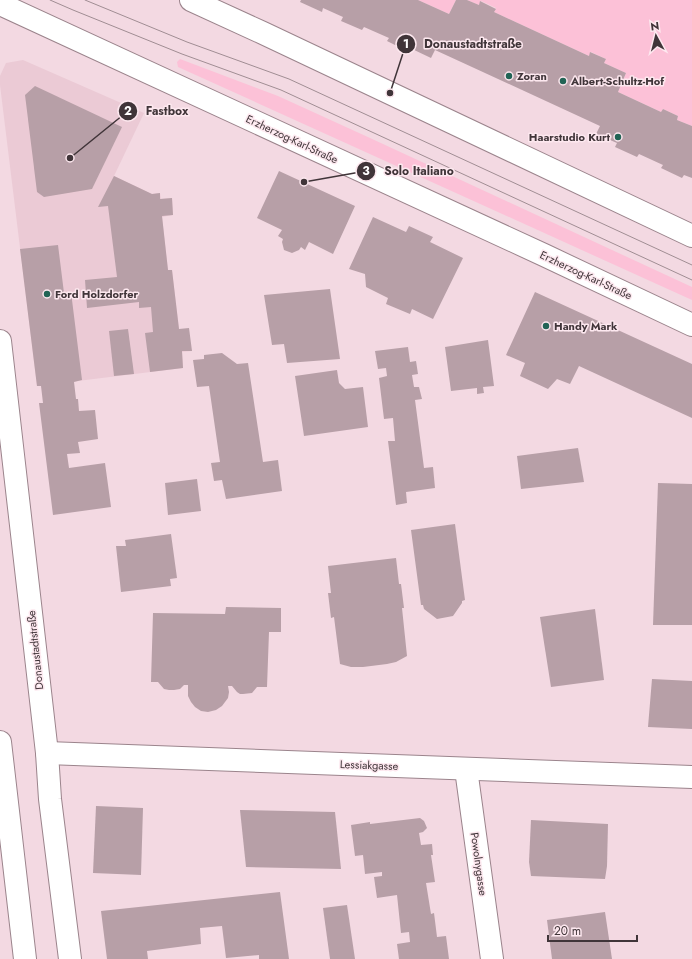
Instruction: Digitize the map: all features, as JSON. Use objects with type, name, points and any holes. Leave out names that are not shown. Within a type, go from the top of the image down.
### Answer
[{"type":"main road","points":[[191,0],[692,236]]},
{"type":"main road","name":"Erzherzog-Karl-Straße","points":[[0,4],[530,248],[692,325]]},
{"type":"main road","name":"Donaustadtstraße","points":[[0,342],[47,753],[50,799],[70,959]]},
{"type":"main road","points":[[0,742],[25,959]]},
{"type":"main road","name":"Lessiakgasse","points":[[47,753],[692,777]]},
{"type":"main road","name":"Powolnygasse","points":[[466,769],[492,959]]},
{"type":"shaded area","points":[[418,0],[456,0],[449,14]]},
{"type":"shaded area","points":[[467,0],[692,0],[692,126],[677,120],[678,116],[663,109],[661,112],[618,92],[626,73],[604,63],[606,59],[591,52],[589,56],[494,12],[496,8],[481,1],[479,5]]},
{"type":"shaded area","points":[[180,59],[278,96],[692,287],[692,300],[178,67],[177,62]]},
{"type":"shaded area","points":[[23,60],[144,113],[114,176],[152,194],[160,193],[161,199],[172,198],[173,215],[162,217],[168,270],[172,270],[179,329],[192,351],[182,352],[183,368],[37,386],[0,85],[0,76],[6,63]]},
{"type":"building","name":"Albert-Schultz-Hof","points":[[301,0],[418,0],[449,14],[456,0],[467,0],[479,5],[480,1],[496,9],[494,12],[589,56],[590,52],[606,59],[604,63],[626,73],[618,92],[661,112],[663,109],[678,116],[677,120],[692,126],[692,178],[684,175],[682,178],[661,168],[663,165],[639,154],[637,157],[615,147],[617,143],[596,134],[600,126],[435,50],[431,58],[410,48],[409,52],[387,41],[389,38],[364,27],[362,30],[341,21],[343,17],[323,8],[322,12],[300,2]]},
{"type":"building","points":[[35,86],[122,127],[92,189],[44,197],[37,192],[25,95]]},
{"type":"building","points":[[279,171],[355,206],[333,254],[309,242],[305,250],[301,247],[299,250],[292,253],[284,250],[282,242],[283,239],[278,236],[282,230],[257,218]]},
{"type":"building","points":[[114,176],[152,194],[160,193],[160,199],[172,198],[173,215],[162,216],[168,270],[172,270],[179,329],[189,328],[192,351],[182,351],[183,368],[150,372],[145,333],[153,332],[151,307],[139,308],[139,302],[87,308],[85,280],[117,277],[108,206],[98,207]]},
{"type":"building","points":[[373,217],[406,232],[409,226],[433,237],[430,242],[463,258],[433,319],[412,309],[410,314],[386,304],[388,298],[366,287],[365,274],[349,269]]},
{"type":"building","points":[[58,245],[64,293],[71,292],[82,380],[74,382],[76,399],[78,399],[79,411],[95,410],[98,439],[78,442],[80,453],[67,454],[69,468],[105,463],[111,507],[53,515],[39,403],[43,403],[41,386],[37,386],[20,249]]},
{"type":"building","points":[[330,289],[340,359],[287,363],[284,344],[272,345],[264,295]]},
{"type":"building","points":[[535,292],[692,364],[692,418],[579,366],[570,384],[557,379],[548,389],[520,376],[525,363],[506,355]]},
{"type":"building","points":[[128,329],[134,374],[114,376],[109,331]]},
{"type":"building","points":[[488,340],[494,386],[483,387],[484,393],[477,394],[477,388],[451,391],[445,347]]},
{"type":"building","points":[[408,347],[410,362],[416,361],[418,374],[412,375],[414,387],[419,387],[422,399],[415,400],[424,468],[433,467],[435,488],[406,492],[407,503],[396,505],[388,441],[395,441],[393,418],[384,419],[379,378],[387,376],[386,368],[378,369],[375,351]]},
{"type":"building","points":[[222,353],[237,364],[248,363],[263,462],[278,460],[282,491],[226,499],[222,480],[214,481],[211,463],[220,462],[209,386],[197,387],[193,360],[204,359],[204,355]]},
{"type":"building","points":[[337,370],[339,383],[345,389],[363,387],[368,427],[304,436],[295,376]]},
{"type":"building","points":[[578,448],[584,482],[521,489],[517,456]]},
{"type":"building","points":[[197,479],[201,511],[168,515],[165,483]]},
{"type":"building","points":[[658,483],[692,484],[692,625],[653,625]]},
{"type":"building","points":[[455,524],[465,600],[462,601],[453,616],[437,619],[424,609],[423,605],[421,605],[411,530]]},
{"type":"building","points":[[171,534],[177,578],[170,579],[171,586],[121,592],[116,546],[126,546],[125,540]]},
{"type":"building","points":[[396,558],[404,608],[402,608],[407,656],[396,662],[363,667],[351,667],[340,664],[334,617],[331,618],[328,593],[331,593],[328,566]]},
{"type":"building","points":[[226,607],[281,608],[281,632],[269,632],[267,687],[257,687],[252,693],[240,694],[232,686],[228,686],[228,698],[222,706],[216,710],[208,712],[201,711],[195,707],[188,696],[188,685],[184,685],[180,689],[169,690],[164,689],[158,682],[151,682],[153,613],[225,614]]},
{"type":"building","points":[[595,609],[604,680],[551,687],[540,617]]},
{"type":"building","points":[[652,679],[692,681],[692,729],[648,727]]},
{"type":"building","points":[[96,806],[143,808],[141,875],[93,873]]},
{"type":"building","points":[[240,810],[335,812],[341,869],[246,867]]},
{"type":"building","points":[[420,818],[424,821],[427,828],[423,832],[419,833],[421,845],[432,844],[433,855],[431,855],[435,882],[426,883],[431,914],[434,913],[437,937],[446,936],[449,959],[399,959],[397,944],[410,942],[409,932],[401,933],[397,895],[377,898],[374,877],[382,876],[382,872],[365,874],[363,855],[355,856],[351,825]]},
{"type":"building","points":[[531,820],[608,824],[607,866],[605,879],[531,876],[529,862]]},
{"type":"building","points":[[280,892],[289,959],[259,959],[259,955],[226,958],[222,926],[200,928],[201,944],[147,951],[148,959],[107,959],[101,911]]},
{"type":"building","points":[[347,905],[355,959],[330,959],[323,908]]},
{"type":"building","points":[[605,912],[612,959],[552,959],[547,920]]},
{"type":"tram line","points":[[50,0],[182,54],[281,90],[692,280]]},
{"type":"tram line","points":[[85,0],[187,42],[289,79],[692,265]]},
{"type":"place","name":"Zoran","points":[[509,76]]},
{"type":"place","name":"Albert-Schultz-Hof","points":[[563,81]]},
{"type":"place","name":"Donaustadtstraße","points":[[390,93]]},
{"type":"place","name":"Haarstudio Kurt","points":[[618,137]]},
{"type":"place","name":"Fastbox","points":[[70,158]]},
{"type":"place","name":"Solo Italiano","points":[[304,182]]},
{"type":"place","name":"Ford Holzdorfer","points":[[47,294]]},
{"type":"place","name":"Handy Mark","points":[[546,326]]}]
